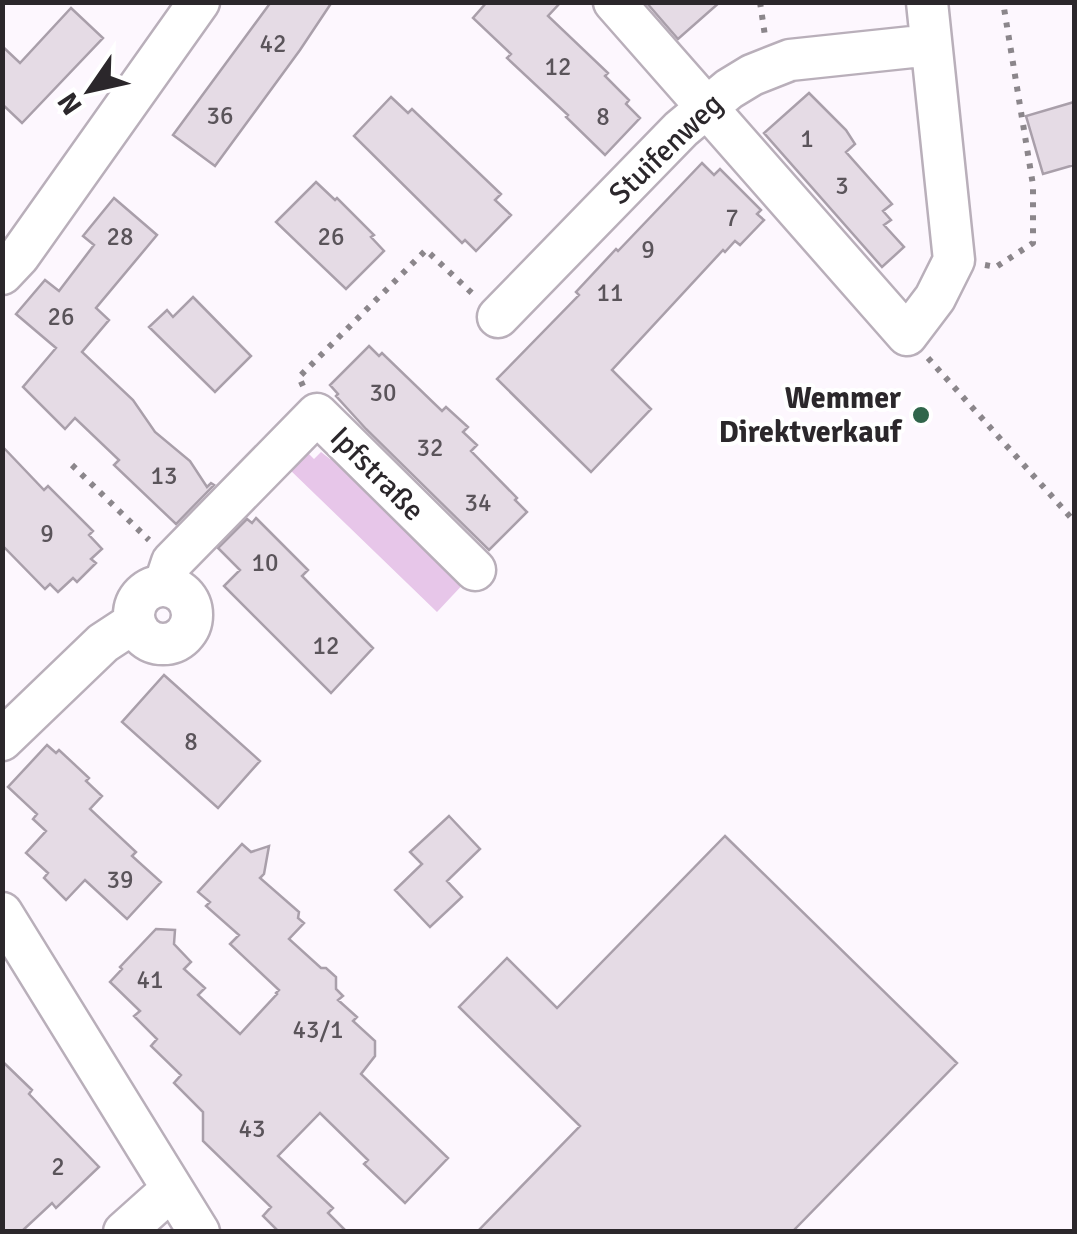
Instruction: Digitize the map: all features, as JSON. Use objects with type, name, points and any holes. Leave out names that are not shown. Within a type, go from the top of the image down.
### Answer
[{"type":"street","points":[[8,256],[199,2]]},
{"type":"street","points":[[614,2],[907,335],[935,298],[954,260],[927,2]]},
{"type":"street","name":"Stuifenweg","points":[[498,317],[681,129],[729,89],[790,60],[931,44]]},
{"type":"street","name":"Ipfstraße","points":[[2,740],[103,643],[135,622],[137,602],[143,594],[168,574],[316,414],[474,570]]},
{"type":"street","points":[[2,913],[199,1232]]},
{"type":"street","points":[[124,1232],[172,1189]]},
{"type":"path","points":[[954,260],[996,267],[1032,243],[1033,185],[1003,2]]},
{"type":"path","points":[[316,414],[299,376],[426,250],[498,317]]},
{"type":"path","points":[[907,335],[1074,521]]},
{"type":"path","points":[[72,465],[168,574]]},
{"type":"shaded area","points":[[304,449],[314,459],[321,452],[330,459],[336,454],[467,580],[437,612],[287,467]]},
{"type":"building","points":[[271,2],[332,2],[215,166],[173,135]]},
{"type":"building","points":[[487,2],[561,2],[548,16],[608,73],[605,76],[629,100],[626,104],[640,118],[605,155],[507,58],[511,54],[473,18]]},
{"type":"building","points":[[646,2],[720,2],[678,39]]},
{"type":"building","points":[[71,8],[103,38],[22,123],[2,104],[2,46],[20,63]]},
{"type":"building","points":[[809,93],[846,130],[855,144],[846,152],[892,204],[883,211],[891,220],[884,225],[904,247],[882,267],[764,133]]},
{"type":"building","points":[[391,97],[408,113],[412,109],[501,194],[495,200],[511,215],[476,251],[465,240],[462,243],[354,136]]},
{"type":"building","points":[[1074,102],[1074,165],[1043,174],[1026,116]]},
{"type":"building","points":[[702,163],[714,175],[720,169],[761,210],[757,214],[764,220],[740,245],[735,241],[723,250],[612,370],[651,409],[591,472],[497,379],[579,295],[576,292],[616,249]]},
{"type":"building","points":[[316,182],[374,235],[371,237],[384,251],[346,289],[276,222]]},
{"type":"building","points":[[114,198],[157,235],[96,308],[109,320],[82,352],[133,400],[155,432],[190,461],[207,487],[214,485],[176,524],[114,465],[119,460],[75,418],[65,429],[23,387],[56,348],[16,314],[45,280],[59,291],[94,245],[83,236]]},
{"type":"building","points":[[193,297],[251,356],[215,392],[149,327],[167,310],[173,317]]},
{"type":"building","points":[[369,346],[379,356],[382,353],[442,411],[446,407],[468,427],[463,432],[477,445],[471,451],[527,512],[489,550],[336,396],[330,385]]},
{"type":"building","points":[[2,446],[44,490],[48,486],[93,531],[89,535],[102,549],[91,559],[96,563],[77,582],[73,578],[58,592],[50,584],[45,589],[2,545]]},
{"type":"building","points":[[256,518],[308,570],[302,576],[373,648],[331,693],[224,586],[240,570],[218,548],[247,519],[252,523]]},
{"type":"building","points":[[164,675],[260,761],[218,808],[122,722]]},
{"type":"building","points":[[47,745],[56,753],[59,750],[89,778],[86,781],[102,796],[90,809],[161,882],[127,919],[85,880],[66,900],[44,878],[48,873],[26,853],[46,831],[33,819],[37,814],[8,787]]},
{"type":"building","points":[[449,816],[480,849],[447,881],[462,897],[430,927],[395,890],[422,864],[410,852]]},
{"type":"building","points":[[725,836],[957,1063],[792,1232],[477,1232],[580,1126],[459,1007],[507,958],[557,1008]]},
{"type":"building","points":[[242,844],[251,852],[269,846],[260,878],[299,912],[298,918],[304,923],[289,939],[336,977],[336,989],[343,996],[338,1000],[375,1041],[375,1056],[361,1074],[448,1158],[405,1203],[364,1164],[368,1160],[320,1113],[278,1156],[333,1208],[328,1213],[347,1232],[279,1232],[263,1216],[271,1207],[203,1141],[203,1112],[174,1083],[181,1075],[151,1046],[157,1039],[134,1016],[140,1011],[110,982],[156,929],[175,930],[174,944],[191,962],[184,969],[205,988],[198,995],[240,1034],[279,990],[230,944],[239,935],[206,906],[210,902],[198,892]]},
{"type":"building","points":[[2,1061],[99,1167],[56,1208],[52,1203],[21,1232],[2,1232]]},
{"type":"place","name":"Wemmer Direktverkauf","points":[[921,415]]}]
